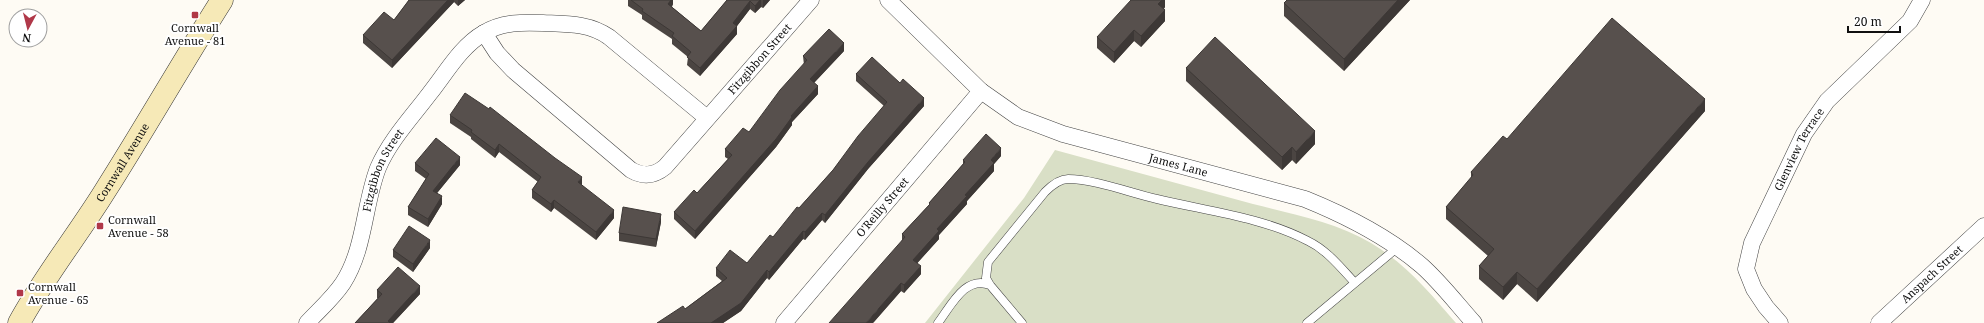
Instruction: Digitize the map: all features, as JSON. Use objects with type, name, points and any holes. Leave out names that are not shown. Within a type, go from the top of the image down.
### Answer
[{"type":"main road","name":"Cornwall Avenue","points":[[25,321],[57,260],[91,214],[222,0]]},
{"type":"street","name":"Fitzgibbon Street","points":[[484,33],[497,53],[513,70],[636,173],[649,175],[660,171],[810,0]]},
{"type":"street","name":"James Lane","points":[[888,0],[981,91],[1004,108],[1033,124],[1063,134],[1305,200],[1342,214],[1398,247],[1423,267],[1474,323]]},
{"type":"street","name":"Glenview Terrace","points":[[1780,323],[1766,307],[1754,289],[1746,269],[1752,243],[1804,134],[1826,101],[1910,21],[1922,0]]},
{"type":"street","name":"Fitzgibbon Street","points":[[307,323],[337,291],[349,271],[358,247],[370,190],[385,153],[459,55],[475,39],[484,33],[503,25],[524,23],[573,24],[594,28],[610,37],[707,118]]},
{"type":"street","name":"O'Reilly Street","points":[[784,323],[981,91]]},
{"type":"street","name":"Anspach Street","points":[[1879,323],[1984,226]]},
{"type":"lane","points":[[1022,323],[990,285],[986,278],[988,262],[993,253],[1045,192],[1054,184],[1066,179],[1079,180],[1224,213],[1291,233],[1309,241],[1323,250],[1355,283]]},
{"type":"lane","points":[[1307,323],[1398,247]]},
{"type":"lane","points":[[938,323],[965,288],[978,282],[990,285]]},
{"type":"green space","points":[[1055,150],[1253,204],[1314,219],[1343,229],[1371,243],[1395,260],[1417,280],[1456,323],[925,323],[1024,198]]},
{"type":"building","points":[[409,0],[448,0],[392,60],[363,35],[384,12],[394,20]]},
{"type":"building","points":[[631,0],[671,0],[668,4],[701,31],[727,0],[760,0],[755,6],[750,1],[733,23],[737,26],[700,68],[687,57],[691,52],[672,36],[674,33],[642,11],[643,9]]},
{"type":"building","points":[[1131,0],[1162,0],[1158,4],[1165,10],[1141,36],[1134,30],[1114,52],[1097,37]]},
{"type":"building","points":[[1287,0],[1398,0],[1344,59],[1284,3]]},
{"type":"building","points":[[1612,18],[1705,99],[1537,289],[1517,272],[1503,287],[1479,266],[1494,249],[1446,207],[1473,175],[1471,172],[1503,136],[1507,139]]},
{"type":"building","points":[[829,29],[844,43],[810,79],[818,86],[791,116],[792,117],[776,139],[695,231],[674,212],[694,190],[697,193],[732,155],[725,149],[743,128],[749,132],[780,90],[807,60],[803,56]]},
{"type":"building","points":[[1215,37],[1315,131],[1296,152],[1292,147],[1282,157],[1186,68]]},
{"type":"building","points":[[872,57],[900,83],[903,79],[924,98],[868,162],[825,215],[822,213],[805,232],[803,231],[769,272],[767,270],[741,303],[711,323],[657,323],[683,306],[685,309],[727,278],[716,268],[730,250],[747,263],[770,235],[773,237],[797,207],[799,208],[833,170],[858,136],[887,102],[856,74]]},
{"type":"building","points":[[465,93],[489,109],[490,107],[555,158],[582,177],[578,182],[614,210],[596,232],[554,200],[551,204],[532,190],[541,177],[499,144],[495,150],[471,132],[472,130],[450,115]]},
{"type":"building","points":[[986,134],[1001,148],[991,160],[994,163],[965,195],[967,196],[937,229],[939,231],[913,260],[921,266],[904,285],[901,283],[866,323],[829,323],[905,237],[902,234],[930,204],[929,203],[965,162],[963,160]]},
{"type":"building","points":[[436,138],[460,157],[433,191],[442,196],[428,219],[408,207],[429,174],[415,163]]},
{"type":"building","points":[[623,207],[661,214],[656,239],[619,233]]},
{"type":"building","points":[[409,226],[430,240],[413,264],[393,250]]},
{"type":"building","points":[[398,267],[420,286],[388,321],[390,323],[355,323],[382,294],[377,290]]},
{"type":"place","name":"Cornwall Avenue - 81","points":[[195,15]]},
{"type":"place","name":"Cornwall Avenue - 58","points":[[100,226]]},
{"type":"place","name":"Cornwall Avenue - 65","points":[[20,293]]}]
